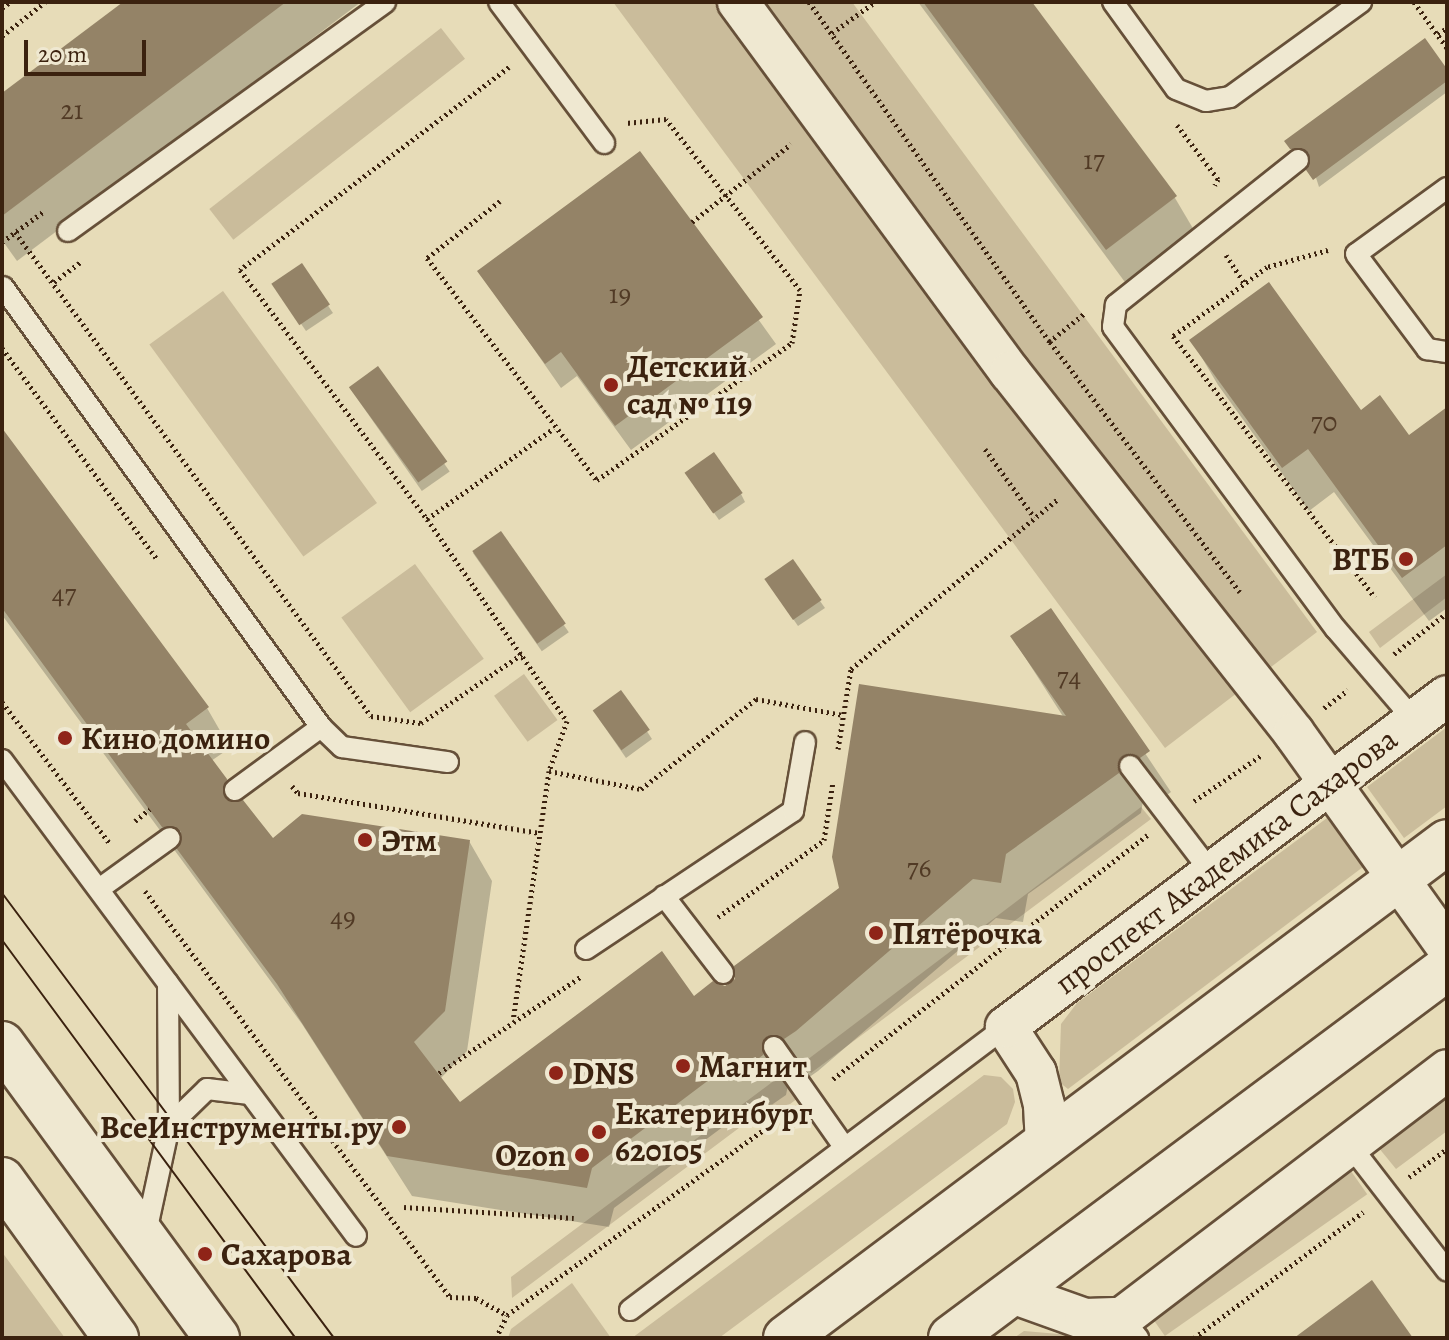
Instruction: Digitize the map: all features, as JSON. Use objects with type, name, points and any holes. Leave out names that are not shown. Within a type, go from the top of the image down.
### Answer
[{"type":"main road","points":[[786,1338],[1447,842]]},
{"type":"main road","points":[[951,1338],[1447,968]]},
{"type":"main road","points":[[2,1044],[217,1338]]},
{"type":"main road","points":[[2,1180],[116,1338]]},
{"type":"street","points":[[738,2],[1010,372],[1294,733],[1447,947]]},
{"type":"street","name":"проспект Академика Сахарова","points":[[1006,1027],[1447,696]]},
{"type":"street","points":[[1006,1027],[1036,1073],[1046,1145]]},
{"type":"street","points":[[1012,1293],[1085,1319],[1130,1328],[1349,1144],[1447,1070]]},
{"type":"lane","points":[[68,231],[385,2]]},
{"type":"lane","points":[[499,2],[604,143]]},
{"type":"lane","points":[[1113,2],[1176,89],[1206,101],[1230,97],[1361,2]]},
{"type":"lane","points":[[1298,160],[1116,305],[1113,327],[1370,672],[1414,720]]},
{"type":"lane","points":[[1447,188],[1356,254],[1427,349],[1447,352]]},
{"type":"lane","points":[[3,287],[321,727],[342,747],[448,762]]},
{"type":"lane","points":[[235,790],[321,727]]},
{"type":"lane","points":[[586,949],[793,811],[805,742]]},
{"type":"lane","points":[[2,760],[356,1236]]},
{"type":"lane","points":[[1130,766],[1211,872]]},
{"type":"lane","points":[[99,889],[170,838]]},
{"type":"lane","points":[[664,896],[723,973]]},
{"type":"lane","points":[[145,1237],[169,1126],[168,983]]},
{"type":"lane","name":"проспект Академика Сахарова","points":[[630,1310],[1006,1027]]},
{"type":"lane","points":[[774,1047],[812,1095],[845,1148]]},
{"type":"lane","points":[[169,1126],[207,1089],[250,1094]]},
{"type":"lane","points":[[1349,1144],[1447,1271]]},
{"type":"path","points":[[2,8],[10,2]]},
{"type":"path","points":[[2,36],[45,2]]},
{"type":"path","points":[[809,2],[1050,342],[1247,602]]},
{"type":"path","points":[[832,33],[875,2]]},
{"type":"path","points":[[1414,2],[1447,48]]},
{"type":"path","points":[[1438,34],[1447,28]]},
{"type":"path","points":[[513,64],[240,270],[427,519],[567,721],[549,771],[513,1020]]},
{"type":"path","points":[[1171,116],[1218,179],[1199,218],[1245,284]]},
{"type":"path","points":[[692,222],[823,118]]},
{"type":"path","points":[[500,201],[427,258],[554,428],[597,480],[792,343],[800,290],[666,119],[630,119],[604,143]]},
{"type":"path","points":[[15,232],[371,716],[421,723],[522,654]]},
{"type":"path","points":[[1338,242],[1326,251],[1267,267],[1173,336],[1375,597]]},
{"type":"path","points":[[427,519],[554,428]]},
{"type":"path","points":[[985,449],[1034,517]]},
{"type":"path","points":[[496,1338],[507,1315],[812,1095],[1170,817],[1294,733],[1447,613]]},
{"type":"path","points":[[549,771],[641,789],[756,699],[843,715]]},
{"type":"path","points":[[2,702],[450,1297],[476,1298],[507,1315]]},
{"type":"path","points":[[351,1139],[366,1128]]},
{"type":"path","points":[[1194,1338],[1447,1149]]},
{"type":"path","points":[[404,1207],[574,1218]]},
{"type":"shaded area","points":[[613,2],[852,2],[1317,632],[1165,748]]},
{"type":"shaded area","points":[[441,28],[465,59],[233,240],[209,209]]},
{"type":"shaded area","points":[[223,291],[377,503],[303,556],[149,344]]},
{"type":"shaded area","points":[[415,564],[484,659],[410,712],[341,617]]},
{"type":"shaded area","points":[[1447,574],[1447,597],[1380,648],[1369,632]]},
{"type":"shaded area","points":[[524,674],[558,720],[528,742],[494,696]]},
{"type":"shaded area","points":[[1447,727],[1447,806],[1404,838],[1367,787]]},
{"type":"shaded area","points":[[1141,807],[1151,819],[811,1073],[803,1063]]},
{"type":"shaded area","points":[[1327,818],[1363,867],[1068,1089],[1059,1082],[1061,1024],[1077,1003]]},
{"type":"shaded area","points":[[783,1074],[798,1098],[781,1111],[771,1104],[512,1298],[511,1277]]},
{"type":"shaded area","points":[[984,1075],[1001,1077],[1013,1089],[1015,1102],[1007,1124],[719,1338],[632,1338]]},
{"type":"shaded area","points":[[1447,1089],[1447,1131],[1396,1169],[1374,1142]]},
{"type":"shaded area","points":[[1346,1164],[1367,1194],[1165,1336],[1144,1306]]},
{"type":"shaded area","points":[[2,1252],[65,1338],[2,1338]]},
{"type":"shaded area","points":[[572,1283],[611,1338],[508,1338],[511,1329]]},
{"type":"shaded area","points":[[1024,1331],[1082,1336],[1115,1338],[1014,1338]]},
{"type":"building","points":[[123,2],[286,2],[2,216],[2,93]]},
{"type":"building","points":[[923,2],[1032,2],[1177,196],[1106,250]]},
{"type":"building","points":[[1425,38],[1447,69],[1447,81],[1313,180],[1306,170],[1309,153],[1290,149],[1284,141]]},
{"type":"building","points":[[640,151],[763,317],[615,426],[561,352],[545,364],[477,271]]},
{"type":"building","points":[[302,263],[330,304],[299,325],[271,284]]},
{"type":"building","points":[[1269,282],[1361,410],[1380,395],[1409,435],[1447,407],[1447,545],[1402,578],[1308,449],[1282,468],[1189,340]]},
{"type":"building","points":[[378,366],[447,461],[418,483],[349,387]]},
{"type":"building","points":[[2,428],[209,707],[186,724],[227,779],[225,798],[243,800],[273,838],[302,814],[470,840],[445,1011],[414,1042],[460,1102],[662,951],[694,996],[713,981],[725,986],[735,979],[734,966],[839,888],[832,857],[859,684],[1066,716],[1010,636],[1051,608],[1150,751],[1140,758],[1122,756],[1119,773],[1006,854],[1001,883],[973,879],[796,1031],[784,1039],[767,1036],[763,1055],[746,1068],[738,1058],[592,1168],[587,1188],[387,1156],[277,984],[177,849],[181,831],[162,827],[2,608]]},
{"type":"building","points":[[714,452],[743,493],[713,514],[685,473]]},
{"type":"building","points":[[501,531],[566,624],[537,644],[472,551]]},
{"type":"building","points":[[793,559],[822,600],[793,620],[764,579]]},
{"type":"building","points":[[621,690],[650,730],[621,750],[593,711]]},
{"type":"building","points":[[1372,1280],[1413,1338],[1294,1338]]},
{"type":"tram line","points":[[2,893],[334,1338]]},
{"type":"tram line","points":[[2,940],[295,1338]]},
{"type":"place","name":"Детский сад № 119","points":[[611,385]]},
{"type":"place","name":"ВТБ","points":[[1406,559]]},
{"type":"place","name":"Кино домино","points":[[65,738]]},
{"type":"place","name":"Этм","points":[[365,840]]},
{"type":"place","name":"Пятёрочка","points":[[876,933]]},
{"type":"place","name":"Магнит","points":[[683,1066]]},
{"type":"place","name":"DNS","points":[[556,1073]]},
{"type":"place","name":"ВсеИнструменты.ру","points":[[399,1127]]},
{"type":"place","name":"Екатеринбург 620105","points":[[599,1132]]},
{"type":"place","name":"Ozon","points":[[582,1155]]},
{"type":"place","name":"Сахарова","points":[[205,1254]]}]
